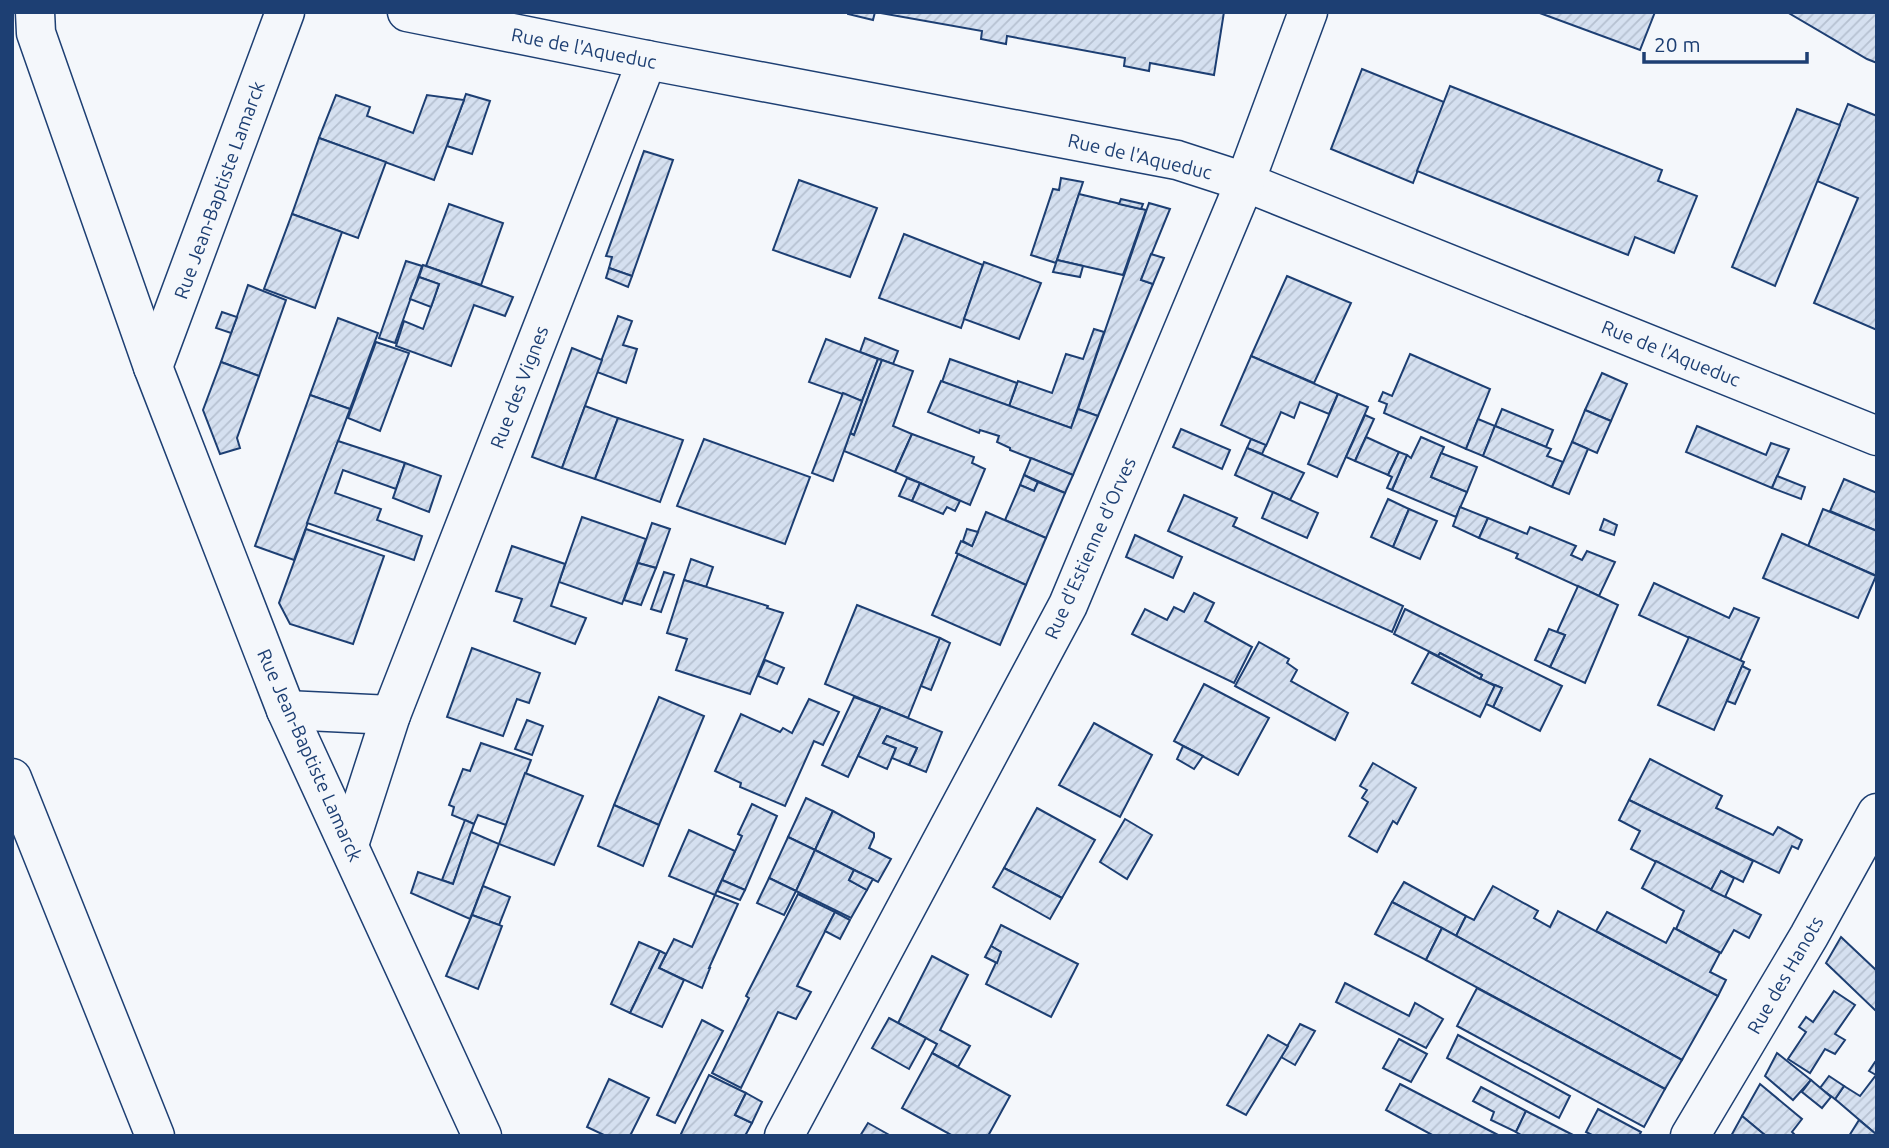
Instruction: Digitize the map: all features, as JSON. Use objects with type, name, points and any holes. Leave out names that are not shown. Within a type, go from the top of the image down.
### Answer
[{"type":"street","name":"Rue Jean-Baptiste Lamarck","points":[[34,12],[36,33],[153,367],[286,710],[482,1136]]},
{"type":"street","name":"Rue Jean-Baptiste Lamarck","points":[[153,367],[285,12]]},
{"type":"street","name":"Rue de l'Aqueduc","points":[[407,12],[1177,160],[1245,181],[1877,436]]},
{"type":"street","name":"Rue d'Estienne d'Orves","points":[[784,1136],[1068,605],[1245,181],[1308,12]]},
{"type":"street","name":"Rue des Vignes","points":[[349,845],[391,715],[647,60]]},
{"type":"street","points":[[286,710],[391,715]]},
{"type":"street","points":[[12,778],[155,1136]]},
{"type":"street","name":"Rue des Hanots","points":[[1690,1136],[1809,936],[1877,813]]},
{"type":"building","points":[[848,12],[875,12],[873,20]]},
{"type":"building","points":[[875,12],[1224,12],[1214,75],[1150,63],[1149,71],[1124,66],[1125,58],[1007,36],[1006,44],[981,39],[982,31]]},
{"type":"building","points":[[1537,12],[1655,12],[1640,50]]},
{"type":"building","points":[[1787,12],[1877,12],[1877,63],[1867,59]]},
{"type":"building","points":[[1362,69],[1444,102],[1413,183],[1331,149]]},
{"type":"building","points":[[1450,86],[1662,170],[1658,181],[1697,196],[1674,253],[1635,237],[1628,255],[1417,171]]},
{"type":"building","points":[[466,94],[490,101],[472,154],[447,146]]},
{"type":"building","points":[[336,95],[370,107],[367,116],[413,133],[427,95],[464,100],[434,180],[319,138]]},
{"type":"building","points":[[1848,104],[1877,116],[1877,330],[1814,303],[1858,198],[1817,181]]},
{"type":"building","points":[[1797,109],[1840,125],[1775,286],[1732,267]]},
{"type":"building","points":[[319,138],[386,162],[358,238],[292,214]]},
{"type":"building","points":[[644,151],[673,160],[632,276],[609,268],[612,257],[606,256]]},
{"type":"building","points":[[1061,178],[1083,182],[1056,263],[1031,255],[1053,189],[1059,190]]},
{"type":"building","points":[[799,180],[877,208],[850,277],[773,250]]},
{"type":"building","points":[[1079,194],[1146,210],[1123,275],[1057,260]]},
{"type":"building","points":[[1121,199],[1143,204],[1141,209],[1119,204]]},
{"type":"building","points":[[1149,203],[1170,209],[1141,280],[1153,284],[1098,416],[1078,409]]},
{"type":"building","points":[[449,204],[503,223],[481,285],[426,266]]},
{"type":"building","points":[[292,214],[342,232],[315,308],[264,289]]},
{"type":"building","points":[[904,234],[983,265],[961,328],[879,298]]},
{"type":"building","points":[[1151,254],[1164,258],[1153,284],[1141,280]]},
{"type":"building","points":[[1057,260],[1083,266],[1080,277],[1053,272]]},
{"type":"building","points":[[406,261],[422,266],[395,343],[379,338]]},
{"type":"building","points":[[984,262],[1041,283],[1019,339],[964,319]]},
{"type":"building","points":[[423,265],[513,297],[505,316],[474,305],[451,366],[396,346],[404,321],[423,329],[439,284],[419,277]]},
{"type":"building","points":[[609,268],[632,276],[628,287],[606,278]]},
{"type":"building","points":[[1287,276],[1351,303],[1314,383],[1251,356]]},
{"type":"building","points":[[419,277],[439,284],[431,307],[410,299]]},
{"type":"building","points":[[248,285],[286,300],[259,376],[221,362]]},
{"type":"building","points":[[222,312],[237,317],[231,333],[216,328]]},
{"type":"building","points":[[618,316],[632,321],[623,345],[637,349],[626,383],[597,372]]},
{"type":"building","points":[[338,318],[378,333],[350,409],[310,395]]},
{"type":"building","points":[[1094,329],[1104,332],[1071,428],[1009,406],[1018,381],[1052,393],[1066,354],[1083,359]]},
{"type":"building","points":[[865,338],[898,351],[893,364],[860,352]]},
{"type":"building","points":[[826,339],[878,359],[862,401],[809,382]]},
{"type":"building","points":[[376,342],[409,353],[380,431],[348,418]]},
{"type":"building","points":[[572,348],[602,360],[562,468],[532,457]]},
{"type":"building","points":[[1410,354],[1490,389],[1466,449],[1384,413],[1387,404],[1379,401],[1383,392],[1392,396]]},
{"type":"building","points":[[1251,356],[1338,394],[1329,414],[1300,402],[1294,418],[1281,412],[1266,446],[1221,425]]},
{"type":"building","points":[[878,359],[882,360],[854,435],[850,433]]},
{"type":"building","points":[[950,359],[1017,383],[1009,406],[942,382]]},
{"type":"building","points":[[882,360],[913,371],[893,426],[912,434],[895,472],[844,451],[850,433],[854,435]]},
{"type":"building","points":[[221,362],[259,376],[237,438],[240,448],[220,454],[203,410]]},
{"type":"building","points":[[1602,373],[1627,384],[1611,421],[1585,410]]},
{"type":"building","points":[[941,381],[1071,428],[1078,409],[1098,416],[1073,475],[1010,450],[997,442],[999,436],[980,430],[979,433],[928,412]]},
{"type":"building","points":[[843,393],[862,401],[833,481],[812,473]]},
{"type":"building","points":[[1338,394],[1368,407],[1337,477],[1308,464]]},
{"type":"building","points":[[310,395],[350,409],[294,560],[255,546]]},
{"type":"building","points":[[585,406],[618,418],[595,479],[562,468]]},
{"type":"building","points":[[1502,409],[1553,430],[1546,447],[1495,426]]},
{"type":"building","points":[[1585,410],[1611,421],[1597,453],[1572,442]]},
{"type":"building","points":[[1365,415],[1374,419],[1355,461],[1346,457]]},
{"type":"building","points":[[618,418],[683,440],[660,502],[595,479]]},
{"type":"building","points":[[1478,419],[1495,426],[1483,456],[1466,449]]},
{"type":"building","points":[[1495,426],[1551,449],[1547,456],[1563,462],[1552,487],[1483,456]]},
{"type":"building","points":[[1697,426],[1766,455],[1771,443],[1789,449],[1772,488],[1686,452]]},
{"type":"building","points":[[1181,429],[1230,450],[1222,469],[1173,447]]},
{"type":"building","points":[[912,434],[974,457],[972,463],[985,469],[970,505],[895,472]]},
{"type":"building","points":[[1366,437],[1399,452],[1388,475],[1355,461]]},
{"type":"building","points":[[1421,437],[1444,447],[1431,477],[1467,492],[1456,517],[1392,490],[1407,455],[1411,458]]},
{"type":"building","points":[[704,439],[810,477],[785,544],[677,506]]},
{"type":"building","points":[[1251,439],[1266,445],[1262,454],[1247,448]]},
{"type":"building","points":[[338,441],[405,463],[396,489],[343,470],[335,493],[381,509],[377,520],[422,536],[414,560],[307,523]]},
{"type":"building","points":[[1572,442],[1588,449],[1569,494],[1552,487]]},
{"type":"building","points":[[1247,448],[1304,473],[1290,500],[1235,475]]},
{"type":"building","points":[[1399,452],[1407,455],[1392,490],[1387,488],[1392,477],[1388,475]]},
{"type":"building","points":[[1441,453],[1477,467],[1467,492],[1431,477]]},
{"type":"building","points":[[1031,458],[1073,475],[1065,493],[1024,475]]},
{"type":"building","points":[[405,463],[441,476],[429,512],[393,498]]},
{"type":"building","points":[[1024,475],[1038,482],[1034,491],[1020,485]]},
{"type":"building","points":[[1777,476],[1805,487],[1801,499],[1772,488]]},
{"type":"building","points":[[907,478],[920,483],[912,501],[899,496]]},
{"type":"building","points":[[1844,479],[1877,493],[1877,531],[1830,511]]},
{"type":"building","points":[[1038,482],[1065,493],[1046,538],[1005,520],[1020,485],[1034,491]]},
{"type":"building","points":[[920,483],[960,501],[955,511],[947,507],[943,514],[912,501]]},
{"type":"building","points":[[1273,492],[1318,513],[1307,538],[1262,518]]},
{"type":"building","points":[[1184,495],[1237,518],[1233,526],[1403,606],[1392,632],[1168,531]]},
{"type":"building","points":[[1388,499],[1409,509],[1393,547],[1371,537]]},
{"type":"building","points":[[1460,507],[1488,518],[1479,538],[1453,526]]},
{"type":"building","points":[[1409,509],[1437,521],[1420,559],[1393,547]]},
{"type":"building","points":[[1823,509],[1877,531],[1877,576],[1808,546]]},
{"type":"building","points":[[986,512],[1046,538],[1026,585],[956,553],[961,541],[972,546]]},
{"type":"building","points":[[582,517],[646,539],[622,604],[559,582]]},
{"type":"building","points":[[1488,518],[1527,534],[1530,527],[1576,546],[1571,555],[1582,560],[1587,551],[1615,562],[1599,596],[1516,558],[1518,554],[1479,538]]},
{"type":"building","points":[[1604,519],[1617,525],[1614,535],[1600,530]]},
{"type":"building","points":[[652,523],[670,529],[656,568],[638,563]]},
{"type":"building","points":[[306,529],[384,556],[353,644],[290,624],[279,603]]},
{"type":"building","points":[[967,529],[978,532],[972,546],[963,541]]},
{"type":"building","points":[[1782,534],[1876,576],[1858,618],[1763,578]]},
{"type":"building","points":[[1135,535],[1182,557],[1173,578],[1126,557]]},
{"type":"building","points":[[512,546],[565,564],[551,606],[586,618],[575,644],[514,621],[522,599],[496,591]]},
{"type":"building","points":[[958,554],[1026,585],[1000,645],[932,615]]},
{"type":"building","points":[[691,559],[713,567],[706,587],[684,580]]},
{"type":"building","points":[[638,563],[656,568],[641,605],[624,600]]},
{"type":"building","points":[[664,572],[674,575],[661,612],[651,609]]},
{"type":"building","points":[[684,580],[783,613],[750,694],[676,670],[687,639],[667,633]]},
{"type":"building","points":[[1654,583],[1729,618],[1734,608],[1759,618],[1740,661],[1639,615]]},
{"type":"building","points":[[1578,586],[1618,605],[1585,683],[1550,667],[1565,635],[1557,632]]},
{"type":"building","points":[[1194,593],[1214,603],[1205,621],[1252,647],[1234,683],[1132,634],[1145,609],[1167,620],[1174,607],[1184,612]]},
{"type":"building","points":[[857,605],[940,638],[908,718],[825,684]]},
{"type":"building","points":[[1405,609],[1562,686],[1540,731],[1493,707],[1502,688],[1480,679],[1482,675],[1440,653],[1438,656],[1394,634]]},
{"type":"building","points":[[1549,629],[1565,635],[1550,667],[1535,660]]},
{"type":"building","points":[[1689,637],[1744,662],[1714,730],[1658,705]]},
{"type":"building","points":[[940,638],[950,643],[931,690],[921,686]]},
{"type":"building","points":[[1259,642],[1289,659],[1287,663],[1297,670],[1291,681],[1348,713],[1335,740],[1235,686]]},
{"type":"building","points":[[472,648],[540,673],[529,703],[517,699],[503,736],[447,717]]},
{"type":"building","points":[[1429,652],[1495,686],[1480,717],[1412,683]]},
{"type":"building","points":[[1440,653],[1482,675],[1480,679],[1438,656]]},
{"type":"building","points":[[765,660],[784,668],[777,684],[758,676]]},
{"type":"building","points":[[1742,666],[1750,670],[1735,704],[1727,701]]},
{"type":"building","points":[[1204,684],[1269,718],[1238,775],[1174,741]]},
{"type":"building","points":[[1495,685],[1502,688],[1493,707],[1486,704]]},
{"type":"building","points":[[659,697],[704,716],[659,825],[614,805]]},
{"type":"building","points":[[854,697],[881,707],[848,777],[822,765]]},
{"type":"building","points":[[809,699],[839,712],[823,745],[814,741],[785,806],[740,787],[741,783],[715,771],[741,714],[780,732],[783,728],[792,733]]},
{"type":"building","points":[[881,707],[942,732],[926,772],[909,765],[917,748],[887,736],[883,743],[896,748],[887,769],[858,756]]},
{"type":"building","points":[[527,720],[543,726],[532,755],[515,749]]},
{"type":"building","points":[[1094,723],[1152,755],[1120,817],[1059,785]]},
{"type":"building","points":[[887,736],[917,748],[909,765],[892,758],[896,748],[883,743]]},
{"type":"building","points":[[481,743],[531,760],[506,825],[478,815],[474,824],[452,815],[454,807],[449,805],[463,769],[470,771]]},
{"type":"building","points":[[1183,746],[1203,756],[1194,769],[1177,759]]},
{"type":"building","points":[[1650,759],[1722,796],[1716,808],[1773,835],[1778,827],[1802,840],[1798,849],[1792,846],[1779,873],[1629,800]]},
{"type":"building","points":[[1373,763],[1416,788],[1397,824],[1393,821],[1377,852],[1349,836],[1368,802],[1362,798],[1367,790],[1360,786]]},
{"type":"building","points":[[525,773],[583,796],[554,865],[499,844]]},
{"type":"building","points":[[806,798],[833,811],[815,850],[788,837]]},
{"type":"building","points":[[1629,800],[1753,861],[1743,882],[1721,871],[1711,890],[1631,849],[1640,831],[1619,820]]},
{"type":"building","points":[[752,804],[777,816],[745,890],[722,880],[742,836],[738,834]]},
{"type":"building","points":[[614,805],[659,825],[643,866],[598,846]]},
{"type":"building","points":[[1037,808],[1095,840],[1062,898],[1004,868]]},
{"type":"building","points":[[833,811],[874,833],[869,848],[891,859],[878,882],[815,850]]},
{"type":"building","points":[[1125,819],[1152,835],[1127,879],[1100,862]]},
{"type":"building","points":[[465,820],[474,824],[453,884],[442,880]]},
{"type":"building","points":[[689,830],[735,851],[715,895],[669,876]]},
{"type":"building","points":[[471,832],[499,844],[470,919],[411,893],[418,872],[453,884]]},
{"type":"building","points":[[788,837],[815,850],[796,891],[769,878]]},
{"type":"building","points":[[815,850],[854,870],[849,880],[867,890],[851,918],[796,891]]},
{"type":"building","points":[[1656,861],[1761,915],[1749,938],[1734,930],[1721,953],[1676,929],[1684,911],[1642,888]]},
{"type":"building","points":[[1004,868],[1062,898],[1050,919],[993,887]]},
{"type":"building","points":[[854,870],[873,879],[867,890],[849,880]]},
{"type":"building","points":[[1721,871],[1734,878],[1725,897],[1711,890]]},
{"type":"building","points":[[769,878],[796,891],[784,915],[757,903]]},
{"type":"building","points":[[722,880],[745,890],[740,900],[717,891]]},
{"type":"building","points":[[1404,882],[1466,916],[1456,936],[1392,902]]},
{"type":"building","points":[[483,886],[510,897],[499,925],[472,915]]},
{"type":"building","points":[[1493,886],[1538,911],[1534,918],[1550,927],[1558,911],[1718,996],[1682,1060],[1456,936],[1466,916],[1474,920]]},
{"type":"building","points":[[798,894],[835,912],[797,986],[811,992],[796,1019],[778,1012],[741,1088],[712,1073],[749,998],[746,996]]},
{"type":"building","points":[[715,895],[738,904],[702,988],[659,968],[674,939],[692,947]]},
{"type":"building","points":[[1392,902],[1442,928],[1426,960],[1375,934]]},
{"type":"building","points":[[835,912],[850,920],[840,939],[825,931]]},
{"type":"building","points":[[1607,912],[1666,943],[1674,928],[1720,953],[1710,972],[1726,980],[1718,996],[1596,931]]},
{"type":"building","points":[[472,915],[502,926],[478,989],[446,976]]},
{"type":"building","points":[[1001,925],[1078,964],[1051,1017],[986,984],[1001,952],[991,946]]},
{"type":"building","points":[[1442,928],[1682,1060],[1665,1089],[1426,960]]},
{"type":"building","points":[[1841,937],[1877,971],[1877,1012],[1826,963]]},
{"type":"building","points":[[639,942],[660,951],[630,1013],[611,1004]]},
{"type":"building","points":[[991,946],[1001,952],[997,963],[985,957]]},
{"type":"building","points":[[660,951],[666,954],[659,968],[684,980],[662,1027],[630,1013]]},
{"type":"building","points":[[932,956],[968,975],[940,1030],[970,1046],[958,1067],[932,1053],[937,1044],[898,1023]]},
{"type":"building","points":[[1345,983],[1409,1016],[1415,1003],[1443,1019],[1426,1048],[1336,1002]]},
{"type":"building","points":[[1477,988],[1665,1089],[1644,1127],[1457,1026]]},
{"type":"building","points":[[1834,991],[1855,1005],[1835,1034],[1845,1040],[1835,1054],[1825,1049],[1810,1073],[1788,1059],[1806,1032],[1799,1027],[1806,1017],[1813,1022]]},
{"type":"building","points":[[889,1018],[926,1038],[909,1069],[872,1048]]},
{"type":"building","points":[[702,1020],[723,1031],[675,1123],[657,1115]]},
{"type":"building","points":[[1300,1024],[1315,1031],[1295,1065],[1281,1057]]},
{"type":"building","points":[[1268,1035],[1288,1046],[1246,1115],[1227,1105]]},
{"type":"building","points":[[1458,1035],[1570,1096],[1559,1118],[1447,1058]]},
{"type":"building","points":[[1399,1039],[1427,1054],[1411,1082],[1383,1068]]},
{"type":"building","points":[[932,1053],[1010,1096],[988,1136],[953,1136],[902,1108]]},
{"type":"building","points":[[1777,1053],[1811,1080],[1793,1100],[1765,1076]]},
{"type":"building","points":[[1875,1062],[1877,1063],[1877,1135],[1835,1099],[1844,1086],[1860,1096],[1876,1075],[1869,1071]]},
{"type":"building","points":[[709,1075],[746,1093],[735,1115],[752,1123],[745,1136],[680,1136]]},
{"type":"building","points":[[1829,1076],[1844,1086],[1835,1099],[1820,1088]]},
{"type":"building","points":[[609,1079],[649,1098],[630,1136],[606,1136],[587,1127]]},
{"type":"building","points":[[1811,1080],[1831,1097],[1822,1108],[1802,1092]]},
{"type":"building","points":[[1400,1084],[1500,1136],[1434,1136],[1386,1110]]},
{"type":"building","points":[[1760,1084],[1802,1119],[1792,1132],[1796,1136],[1766,1136],[1742,1116]]},
{"type":"building","points":[[1481,1087],[1526,1111],[1516,1132],[1491,1120],[1494,1112],[1473,1101]]},
{"type":"building","points":[[746,1093],[762,1102],[752,1123],[735,1115]]},
{"type":"building","points":[[1598,1109],[1641,1132],[1639,1136],[1594,1136],[1586,1132]]},
{"type":"building","points":[[1526,1111],[1575,1136],[1523,1136],[1516,1132]]},
{"type":"building","points":[[1742,1116],[1766,1136],[1731,1136]]},
{"type":"building","points":[[1859,1120],[1877,1135],[1877,1136],[1849,1136]]},
{"type":"building","points":[[868,1123],[891,1136],[860,1136]]}]
